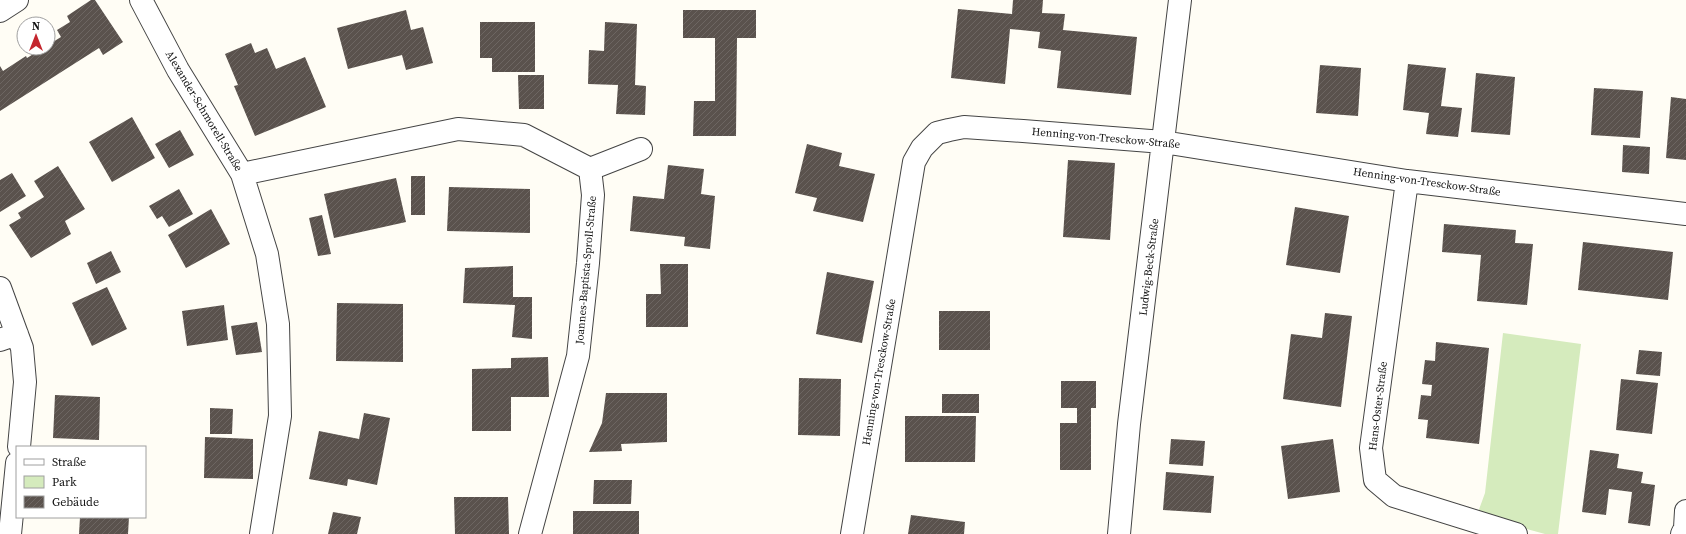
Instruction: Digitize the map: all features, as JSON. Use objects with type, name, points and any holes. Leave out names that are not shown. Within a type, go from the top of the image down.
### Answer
[{"type":"street","points":[[0,11],[17,0]]},
{"type":"street","name":"Alexander-Schmorell-Straße","points":[[141,0],[178,70],[242,174],[267,254],[278,324],[280,416],[261,534]]},
{"type":"street","name":"Ludwig-Beck-Straße","points":[[1119,534],[1130,424],[1180,0]]},
{"type":"street","name":"Henning-von-Tresckow-Straße","points":[[852,534],[914,162],[922,148],[937,134],[964,127],[1163,142],[1407,181],[1686,214]]},
{"type":"street","points":[[242,174],[458,129],[524,135],[590,169],[641,149]]},
{"type":"street","name":"Joannes-Baptista-Sproll-Straße","points":[[530,534],[578,356],[588,263],[593,195],[590,169]]},
{"type":"street","name":"Hans-Oster-Straße","points":[[1407,181],[1371,448],[1375,480],[1394,496],[1516,534]]},
{"type":"street","points":[[0,288],[8,337],[22,348],[25,382],[19,446]]},
{"type":"street","points":[[10,534],[16,473]]},
{"type":"street","points":[[1682,534],[1685,528],[1686,511]]},
{"type":"green space","points":[[1503,333],[1581,344],[1558,534],[1545,534],[1477,515],[1485,493]]},
{"type":"building","points":[[91,0],[95,0],[123,42],[103,55],[99,48],[0,111],[0,66],[3,71],[26,56],[27,58],[30,56],[56,56],[56,40],[61,37],[57,30],[70,22],[67,16]]},
{"type":"building","points":[[1013,0],[1043,0],[1042,13],[1065,14],[1063,30],[1137,37],[1131,95],[1057,88],[1061,51],[1038,48],[1040,32],[1010,29],[1005,84],[951,78],[958,9],[1012,14]]},
{"type":"building","points":[[406,10],[411,30],[423,27],[433,63],[406,70],[402,55],[348,69],[337,28]]},
{"type":"building","points":[[683,10],[756,10],[756,38],[737,38],[736,136],[693,136],[694,101],[715,101],[715,38],[683,38]]},
{"type":"building","points":[[480,22],[535,22],[535,72],[492,72],[492,58],[480,58]]},
{"type":"building","points":[[605,22],[637,24],[635,85],[646,86],[645,115],[616,114],[618,85],[588,84],[589,50],[604,51]]},
{"type":"building","points":[[251,43],[255,53],[267,48],[276,69],[305,57],[326,107],[255,136],[234,86],[238,85],[225,54]]},
{"type":"building","points":[[1408,64],[1446,68],[1441,106],[1462,108],[1458,137],[1426,134],[1429,113],[1403,110]]},
{"type":"building","points":[[1320,65],[1361,68],[1358,116],[1316,113]]},
{"type":"building","points":[[1476,73],[1515,77],[1510,135],[1471,132]]},
{"type":"building","points":[[518,75],[544,75],[544,109],[519,109]]},
{"type":"building","points":[[1594,88],[1643,91],[1640,138],[1591,135]]},
{"type":"building","points":[[1671,97],[1686,99],[1686,160],[1666,158]]},
{"type":"building","points":[[132,117],[155,158],[112,182],[89,142]]},
{"type":"building","points":[[180,130],[194,155],[169,168],[155,144]]},
{"type":"building","points":[[807,144],[842,153],[839,166],[875,174],[863,222],[813,211],[817,198],[795,193]]},
{"type":"building","points":[[1623,145],[1650,147],[1649,174],[1622,172]]},
{"type":"building","points":[[1068,160],[1115,163],[1110,240],[1063,237]]},
{"type":"building","points":[[668,165],[704,169],[701,194],[715,196],[710,249],[684,246],[685,237],[630,231],[633,196],[664,199]]},
{"type":"building","points":[[58,166],[85,209],[65,221],[71,234],[31,258],[9,225],[21,218],[18,213],[44,197],[34,181]]},
{"type":"building","points":[[12,173],[26,196],[0,212],[0,180]]},
{"type":"building","points":[[411,176],[425,176],[425,215],[411,215]]},
{"type":"building","points":[[396,178],[406,222],[334,238],[324,194]]},
{"type":"building","points":[[449,187],[530,189],[530,233],[447,231]]},
{"type":"building","points":[[179,189],[193,214],[169,227],[162,216],[157,219],[149,206]]},
{"type":"building","points":[[1295,207],[1349,216],[1340,273],[1286,265]]},
{"type":"building","points":[[211,209],[230,244],[186,268],[168,235]]},
{"type":"building","points":[[322,215],[331,254],[318,256],[309,218]]},
{"type":"building","points":[[1444,224],[1516,230],[1515,243],[1533,244],[1527,305],[1477,301],[1481,255],[1442,252]]},
{"type":"building","points":[[1583,242],[1673,252],[1668,300],[1578,290]]},
{"type":"building","points":[[111,251],[121,272],[96,284],[87,263]]},
{"type":"building","points":[[660,264],[688,264],[688,327],[646,327],[646,294],[661,294]]},
{"type":"building","points":[[513,266],[513,297],[532,297],[532,339],[512,337],[515,305],[463,303],[465,268]]},
{"type":"building","points":[[827,272],[874,281],[862,343],[816,334]]},
{"type":"building","points":[[107,287],[127,329],[92,346],[72,303]]},
{"type":"building","points":[[337,303],[403,304],[403,362],[336,361]]},
{"type":"building","points":[[224,305],[228,340],[187,346],[182,311]]},
{"type":"building","points":[[939,311],[990,311],[990,350],[939,350]]},
{"type":"building","points":[[1325,313],[1352,316],[1341,407],[1283,399],[1291,334],[1322,338]]},
{"type":"building","points":[[257,322],[262,352],[236,355],[231,326]]},
{"type":"building","points":[[1436,342],[1489,348],[1479,444],[1426,438],[1428,420],[1418,419],[1421,395],[1431,396],[1432,385],[1422,384],[1425,360],[1435,361]]},
{"type":"building","points":[[1639,350],[1662,352],[1660,376],[1636,374]]},
{"type":"building","points":[[548,357],[549,397],[511,397],[511,431],[472,431],[472,369],[511,368],[511,358]]},
{"type":"building","points":[[799,378],[841,379],[840,436],[798,435]]},
{"type":"building","points":[[1621,379],[1658,383],[1652,434],[1616,430]]},
{"type":"building","points":[[1061,381],[1096,381],[1096,408],[1091,408],[1091,470],[1060,470],[1060,423],[1077,423],[1077,408],[1061,408]]},
{"type":"building","points":[[606,393],[667,393],[667,442],[621,444],[622,451],[589,452],[602,423]]},
{"type":"building","points":[[942,394],[979,394],[979,413],[942,413]]},
{"type":"building","points":[[55,395],[100,397],[99,440],[53,438]]},
{"type":"building","points":[[210,408],[233,409],[232,434],[210,434]]},
{"type":"building","points":[[364,413],[390,418],[377,485],[348,479],[347,486],[309,479],[319,431],[359,439]]},
{"type":"building","points":[[905,416],[976,416],[975,462],[905,462]]},
{"type":"building","points":[[205,437],[253,439],[253,479],[204,478]]},
{"type":"building","points":[[1171,439],[1205,441],[1203,466],[1169,464]]},
{"type":"building","points":[[1333,439],[1340,492],[1288,499],[1281,446]]},
{"type":"building","points":[[1590,450],[1619,454],[1617,468],[1643,472],[1641,483],[1655,485],[1650,526],[1628,523],[1632,492],[1609,489],[1606,515],[1582,512]]},
{"type":"building","points":[[1166,472],[1214,476],[1211,513],[1163,510]]},
{"type":"building","points":[[594,480],[632,480],[631,504],[593,504]]},
{"type":"building","points":[[454,497],[508,497],[509,534],[455,534]]},
{"type":"building","points":[[573,511],[639,511],[639,534],[573,534]]},
{"type":"building","points":[[333,512],[361,517],[357,534],[328,534]]},
{"type":"building","points":[[911,515],[965,522],[964,534],[908,534]]},
{"type":"building","points":[[80,518],[129,518],[128,534],[79,534]]}]
